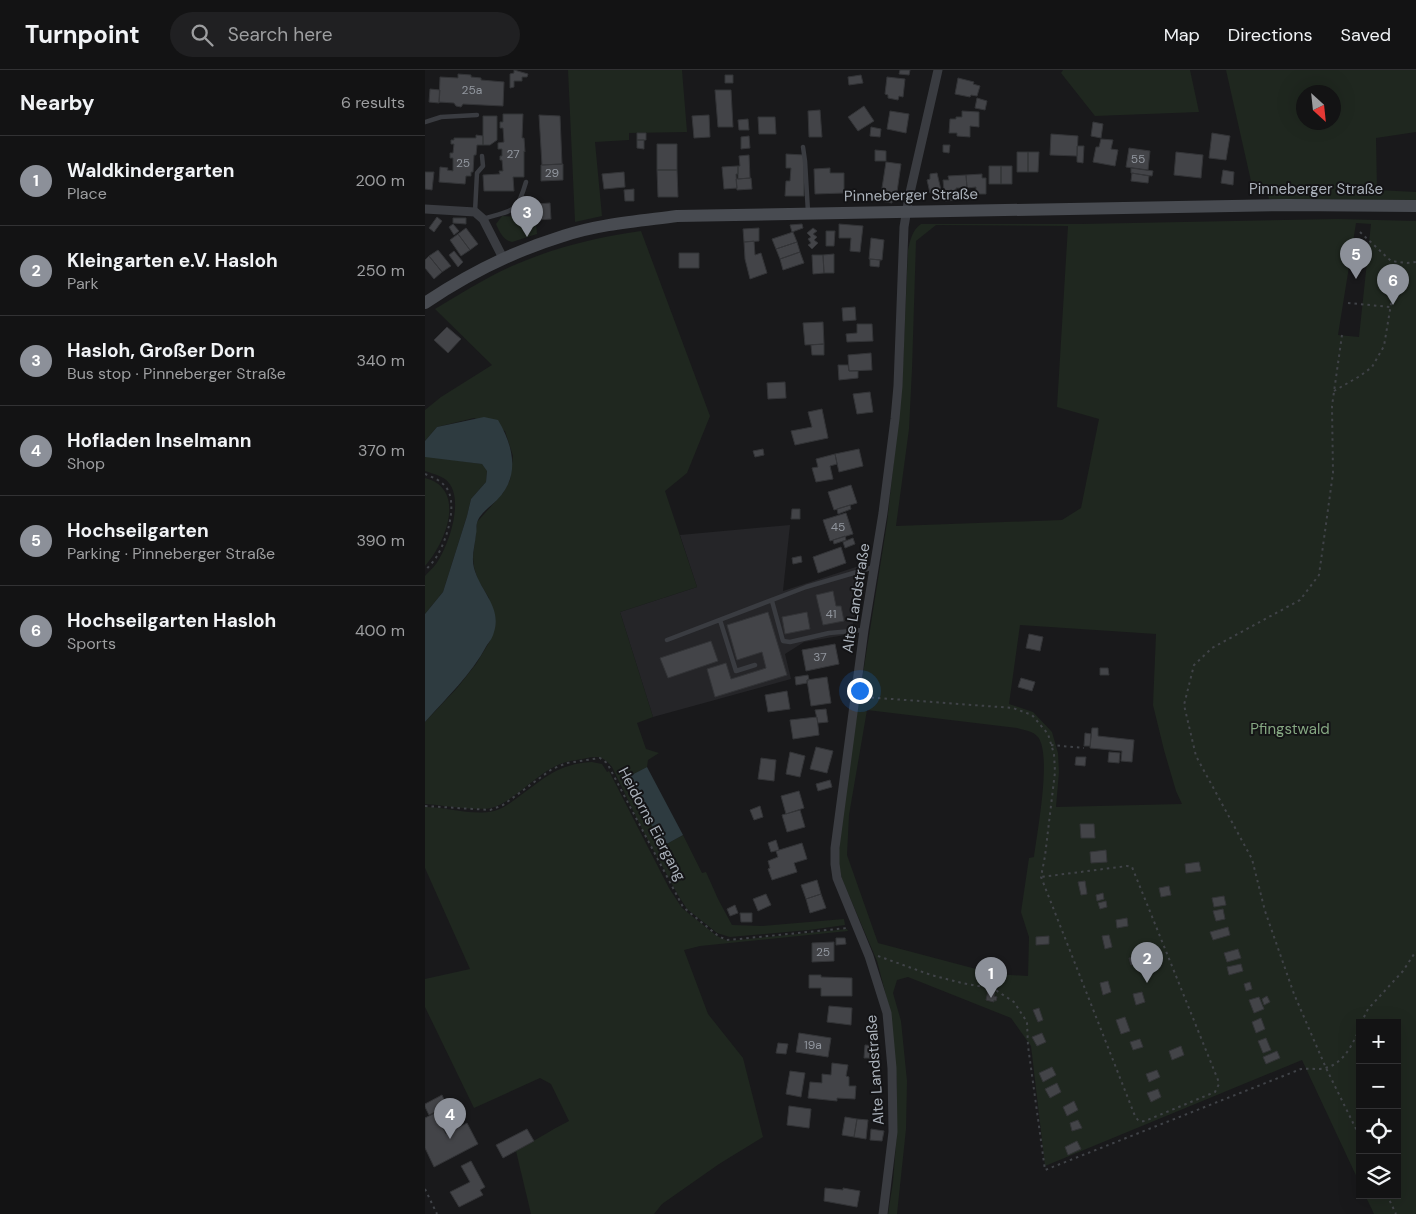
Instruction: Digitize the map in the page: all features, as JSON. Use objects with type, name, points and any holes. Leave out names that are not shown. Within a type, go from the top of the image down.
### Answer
[{"type":"main road","name":"Pinneberger Straße","points":[[425,303],[445,289],[503,258],[564,235],[608,225],[677,216],[1287,205],[1416,206]]},
{"type":"street","name":"Alte Landstraße","points":[[883,1214],[893,1132],[892,1068],[887,1014],[869,956],[837,878],[835,848],[864,630],[883,512],[895,420],[902,239],[938,70]]},
{"type":"street","points":[[425,209],[475,212],[483,219],[503,258]]},
{"type":"lane","points":[[425,122],[441,116],[477,115]]},
{"type":"lane","points":[[803,147],[808,213]]},
{"type":"lane","points":[[475,212],[477,172],[483,166],[482,156]]},
{"type":"lane","points":[[483,219],[510,212],[517,207],[526,182]]},
{"type":"lane","points":[[667,640],[807,587],[874,567]]},
{"type":"lane","points":[[772,601],[783,641],[790,642],[829,633],[864,630]]},
{"type":"lane","points":[[720,620],[736,671],[755,665]]},
{"type":"path","points":[[1360,232],[1391,261],[1416,262]]},
{"type":"path","points":[[1334,391],[1372,367],[1384,346],[1398,262]]},
{"type":"path","points":[[1347,303],[1391,307]]},
{"type":"path","points":[[1342,336],[1332,406],[1333,473],[1319,576],[1300,600],[1211,648],[1194,665],[1184,704],[1196,756],[1252,859],[1265,911],[1291,984],[1326,1068],[1356,1129]]},
{"type":"path","points":[[425,474],[445,485],[452,501],[451,519],[442,544],[437,556],[425,571]]},
{"type":"path","points":[[855,696],[1013,708],[1032,715],[1048,734],[1054,754],[1055,772],[1041,877],[1137,1120],[1145,1121],[1215,1092],[1219,1084],[1218,1080],[1132,867],[1127,866],[1041,877]]},
{"type":"path","points":[[1051,745],[1084,748]]},
{"type":"path","name":"Heidorns Eiergang","points":[[425,806],[490,810],[503,805],[552,769],[567,763],[600,758],[607,763],[683,907],[717,935],[727,940],[857,927]]},
{"type":"path","points":[[1363,1019],[1368,1009],[1403,971],[1416,951]]},
{"type":"path","points":[[869,956],[878,956],[931,975],[994,989],[1014,1002],[1027,1022],[1028,1046],[1045,1170],[1301,1068],[1326,1068],[1346,1054],[1356,1038]]},
{"type":"path","points":[[425,1189],[437,1214]]},
{"type":"path","points":[[1389,1199],[1396,1214]]},
{"type":"shaded area","points":[[484,417],[498,420],[508,440],[512,460],[512,471],[505,491],[478,520],[473,551],[474,568],[493,607],[496,623],[491,639],[474,666],[425,722],[425,614],[443,592],[471,499],[486,482],[487,471],[482,464],[425,457],[425,441],[437,427]]},
{"type":"shaded area","points":[[790,525],[783,591],[865,564],[851,634],[804,642],[785,654],[791,679],[653,717],[620,612],[697,587],[680,535]]},
{"type":"shaded area","points":[[647,767],[683,835],[663,846],[626,778]]},
{"type":"green space","points":[[568,70],[682,70],[687,132],[629,133],[629,140],[595,142],[602,216],[575,222]]},
{"type":"green space","points":[[1063,70],[1190,70],[1199,112],[1095,116],[1061,73]]},
{"type":"green space","points":[[1226,70],[1416,70],[1416,132],[1376,138],[1377,190],[1416,192],[1416,200],[1269,199],[1267,190],[1253,190]]},
{"type":"green space","points":[[529,212],[535,212],[537,234],[512,242],[504,237],[496,224],[502,216],[522,217]]},
{"type":"green space","name":"Pfingstwald","points":[[1338,219],[1416,221],[1416,1214],[1374,1214],[1367,1199],[1401,1199],[1401,1019],[1356,1019],[1356,1175],[1302,1060],[1045,1166],[1031,1046],[1011,1018],[908,977],[897,980],[893,993],[901,1021],[907,1081],[906,1129],[897,1214],[888,1214],[897,1132],[897,1084],[889,1007],[877,961],[842,879],[838,862],[842,813],[887,523],[902,386],[908,250],[913,232],[921,224],[1081,224]],"holes":[[[1356,223],[1371,224],[1359,337],[1338,335]],[[936,225],[1068,226],[1057,407],[1099,419],[1081,508],[1062,520],[896,526],[909,429],[916,241]],[[1020,625],[1156,634],[1153,705],[1176,791],[1182,804],[1056,807],[1059,772],[1058,753],[1052,732],[1033,712],[1009,704]],[[867,710],[1017,728],[1028,731],[1038,737],[1042,746],[1044,777],[1034,857],[1029,858],[1021,912],[1029,937],[1028,976],[995,974],[878,943],[847,855],[849,815]]]},
{"type":"green space","points":[[641,231],[710,416],[687,473],[665,491],[697,587],[620,612],[653,717],[637,723],[646,749],[659,753],[648,760],[647,767],[627,778],[663,846],[683,835],[702,873],[706,872],[732,925],[762,926],[844,919],[845,925],[730,937],[717,933],[687,909],[643,831],[612,767],[599,757],[570,761],[556,766],[545,772],[514,796],[491,808],[425,804],[425,722],[457,688],[476,664],[490,641],[489,598],[478,580],[474,567],[473,557],[477,522],[503,493],[510,480],[513,456],[505,431],[474,418],[437,427],[425,441],[425,410],[441,397],[492,365],[435,309],[492,276],[543,254],[608,236]]},
{"type":"green space","points":[[425,456],[482,464],[487,470],[486,482],[471,499],[443,592],[425,614],[425,576],[436,564],[445,547],[453,524],[455,501],[453,491],[447,481],[425,471]]},
{"type":"green space","points":[[425,478],[438,484],[446,493],[449,505],[449,518],[439,545],[425,566]]},
{"type":"green space","points":[[592,762],[602,764],[607,772],[609,771],[669,888],[682,908],[717,936],[728,941],[847,929],[848,931],[700,946],[684,950],[708,1014],[743,1058],[763,1137],[719,1164],[662,1204],[654,1214],[531,1214],[516,1151],[569,1121],[551,1084],[540,1078],[474,1108],[425,1007],[425,979],[470,969],[425,868],[425,807],[468,812],[494,811],[506,806],[544,778],[560,769],[580,763]]},
{"type":"building","points":[[514,70],[528,74],[527,77],[522,77],[522,81],[514,81],[514,87],[510,88],[510,74],[514,73]]},
{"type":"building","points":[[900,70],[910,70],[909,75],[899,74]]},
{"type":"building","points":[[458,74],[471,75],[471,77],[481,78],[481,80],[504,82],[503,106],[463,104],[461,107],[456,106],[454,103],[439,102],[440,77],[458,78]]},
{"type":"building","points":[[725,75],[733,75],[733,83],[725,83]]},
{"type":"building","points":[[861,75],[863,83],[849,85],[848,77]]},
{"type":"building","points":[[887,77],[905,79],[903,97],[899,96],[898,100],[888,98],[888,95],[885,94]]},
{"type":"building","points":[[958,78],[974,82],[973,84],[980,86],[977,96],[971,95],[970,97],[955,94]]},
{"type":"building","points":[[430,89],[440,90],[439,103],[429,102]]},
{"type":"building","points":[[715,90],[731,90],[733,127],[718,127]]},
{"type":"building","points":[[977,98],[987,101],[985,110],[975,108]]},
{"type":"building","points":[[864,106],[874,121],[858,131],[848,117]]},
{"type":"building","points":[[820,110],[822,137],[809,137],[808,111]]},
{"type":"building","points":[[890,111],[909,114],[906,133],[887,129]]},
{"type":"building","points":[[962,111],[979,112],[979,127],[970,126],[970,137],[949,133],[950,119],[962,117]]},
{"type":"building","points":[[503,114],[523,114],[524,177],[513,177],[514,191],[484,191],[483,175],[500,174],[499,171],[503,171],[502,160],[500,160],[502,149],[498,149],[498,143],[504,142],[503,128],[500,128],[500,122],[503,122]]},
{"type":"building","points":[[539,115],[560,116],[562,164],[542,165]]},
{"type":"building","points":[[709,115],[710,137],[694,138],[692,116]]},
{"type":"building","points":[[483,116],[497,116],[497,140],[490,145],[483,145]]},
{"type":"building","points":[[758,117],[775,117],[776,134],[759,134]]},
{"type":"building","points":[[748,119],[749,130],[739,130],[738,120]]},
{"type":"building","points":[[1093,122],[1103,124],[1101,138],[1091,136]]},
{"type":"building","points":[[871,127],[881,129],[880,137],[870,136]]},
{"type":"building","points":[[637,133],[646,133],[646,140],[637,140]]},
{"type":"building","points":[[1212,133],[1230,136],[1226,160],[1209,158]]},
{"type":"building","points":[[1051,134],[1078,136],[1077,156],[1050,155]]},
{"type":"building","points":[[476,135],[483,136],[483,145],[477,145],[476,155],[474,155],[473,172],[471,172],[471,176],[466,176],[465,184],[439,182],[440,167],[453,171],[453,158],[450,158],[450,153],[453,153],[454,144],[451,144],[451,140],[454,140],[454,138],[476,138]]},
{"type":"building","points":[[749,136],[750,148],[741,149],[741,137]]},
{"type":"building","points":[[1101,139],[1113,140],[1111,149],[1118,150],[1115,166],[1093,162],[1096,147],[1099,147]]},
{"type":"building","points":[[637,140],[644,140],[644,149],[637,148]]},
{"type":"building","points":[[657,144],[677,144],[677,170],[657,170]]},
{"type":"building","points":[[943,145],[950,145],[949,153],[943,152]]},
{"type":"building","points":[[1077,146],[1084,146],[1083,163],[1077,162]]},
{"type":"building","points":[[1129,148],[1150,151],[1148,170],[1126,167]]},
{"type":"building","points":[[875,150],[886,151],[886,161],[875,161]]},
{"type":"building","points":[[1017,152],[1028,152],[1028,172],[1017,172]]},
{"type":"building","points":[[1028,152],[1039,152],[1038,172],[1028,172]]},
{"type":"building","points":[[1176,152],[1203,155],[1201,178],[1174,175]]},
{"type":"building","points":[[786,154],[804,155],[804,196],[785,196],[786,181],[790,181],[791,168],[786,168]]},
{"type":"building","points":[[749,155],[750,178],[738,179],[739,156]]},
{"type":"building","points":[[886,162],[901,164],[896,199],[892,199],[892,203],[880,201]]},
{"type":"building","points":[[563,164],[563,180],[541,181],[541,165]]},
{"type":"building","points":[[738,166],[738,174],[736,174],[737,188],[724,189],[722,167]]},
{"type":"building","points":[[989,166],[1001,166],[1001,184],[989,184]]},
{"type":"building","points":[[1001,166],[1012,166],[1012,184],[1001,184]]},
{"type":"building","points":[[830,168],[830,173],[844,173],[844,193],[815,194],[814,169]]},
{"type":"building","points":[[1131,168],[1153,171],[1152,176],[1131,173]]},
{"type":"building","points":[[657,170],[677,170],[678,197],[658,197]]},
{"type":"building","points":[[1223,170],[1234,172],[1233,185],[1221,183]]},
{"type":"building","points":[[425,172],[434,172],[432,190],[425,189]]},
{"type":"building","points":[[624,172],[625,187],[604,189],[602,174]]},
{"type":"building","points":[[937,173],[941,190],[930,193],[927,180],[930,179],[930,174]]},
{"type":"building","points":[[1132,173],[1149,176],[1148,183],[1131,181]]},
{"type":"building","points":[[982,174],[982,178],[986,178],[986,194],[976,194],[976,187],[967,188],[966,175]]},
{"type":"building","points":[[966,175],[967,188],[956,188],[957,200],[945,201],[943,180],[949,180],[948,176]]},
{"type":"building","points":[[751,178],[752,189],[737,190],[736,179]]},
{"type":"building","points":[[634,189],[634,201],[625,201],[624,190]]},
{"type":"building","points":[[550,203],[551,219],[537,220],[537,204]]},
{"type":"building","points":[[437,217],[442,221],[434,232],[429,228]]},
{"type":"building","points":[[453,218],[466,218],[466,224],[453,223]]},
{"type":"building","points":[[453,224],[459,231],[454,235],[449,227]]},
{"type":"building","points":[[802,224],[803,228],[792,232],[790,225]]},
{"type":"building","points":[[839,224],[863,226],[860,252],[850,251],[851,238],[839,238]]},
{"type":"building","points":[[466,228],[478,244],[470,250],[458,234]]},
{"type":"building","points":[[759,228],[759,241],[744,242],[743,229]]},
{"type":"building","points":[[813,228],[817,231],[813,234],[817,237],[814,240],[818,243],[812,249],[808,245],[811,243],[808,239],[811,237],[807,233]]},
{"type":"building","points":[[826,231],[835,231],[834,246],[826,246]]},
{"type":"building","points":[[793,232],[797,242],[776,249],[772,239]]},
{"type":"building","points":[[458,234],[470,250],[461,256],[450,240]]},
{"type":"building","points":[[871,238],[884,240],[882,260],[869,259]]},
{"type":"building","points":[[754,241],[755,255],[761,253],[767,273],[750,279],[745,259],[744,242]]},
{"type":"building","points":[[797,242],[800,252],[780,259],[776,249]]},
{"type":"building","points":[[438,250],[451,266],[442,272],[429,256]]},
{"type":"building","points":[[454,251],[463,262],[458,267],[449,255]]},
{"type":"building","points":[[800,252],[804,263],[783,270],[780,259]]},
{"type":"building","points":[[679,253],[699,253],[699,268],[679,268]]},
{"type":"building","points":[[834,254],[834,273],[824,273],[823,255]]},
{"type":"building","points":[[812,255],[823,255],[824,273],[813,274]]},
{"type":"building","points":[[429,256],[442,272],[434,279],[425,268],[425,260]]},
{"type":"building","points":[[870,259],[880,260],[879,267],[870,266]]},
{"type":"building","points":[[855,307],[856,320],[843,321],[842,308]]},
{"type":"building","points":[[823,322],[824,344],[805,345],[803,323]]},
{"type":"building","points":[[857,324],[872,324],[873,341],[847,342],[846,334],[857,333]]},
{"type":"building","points":[[447,327],[461,339],[448,353],[434,340]]},
{"type":"building","points":[[824,344],[824,355],[812,355],[811,345]]},
{"type":"building","points":[[871,353],[872,370],[849,371],[848,355]]},
{"type":"building","points":[[838,365],[848,365],[849,371],[858,371],[858,378],[839,380]]},
{"type":"building","points":[[785,382],[786,398],[768,399],[767,383]]},
{"type":"building","points":[[870,392],[873,412],[857,414],[853,394]]},
{"type":"building","points":[[822,409],[828,438],[795,445],[791,431],[812,427],[808,412]]},
{"type":"building","points":[[763,449],[764,455],[755,457],[753,451]]},
{"type":"building","points":[[859,449],[863,466],[839,472],[835,454]]},
{"type":"building","points":[[835,454],[837,464],[830,466],[833,479],[816,482],[812,468],[818,467],[816,459]]},
{"type":"building","points":[[851,485],[857,503],[834,510],[828,492]]},
{"type":"building","points":[[850,505],[851,509],[838,514],[837,509]]},
{"type":"building","points":[[792,509],[800,509],[800,519],[791,519]]},
{"type":"building","points":[[846,513],[853,534],[830,541],[823,520]]},
{"type":"building","points":[[845,536],[846,540],[834,544],[833,540]]},
{"type":"building","points":[[853,538],[855,544],[845,548],[843,542]]},
{"type":"building","points":[[841,547],[846,563],[818,573],[813,557]]},
{"type":"building","points":[[801,556],[802,562],[793,564],[792,558]]},
{"type":"building","points":[[833,591],[836,606],[841,606],[844,621],[823,625],[816,595]]},
{"type":"building","points":[[768,612],[787,675],[715,697],[707,669],[726,663],[731,679],[766,668],[762,652],[737,660],[727,625]]},
{"type":"building","points":[[807,612],[810,629],[785,634],[782,617]]},
{"type":"building","points":[[1029,634],[1043,637],[1040,651],[1026,648]]},
{"type":"building","points":[[711,641],[718,661],[668,678],[660,658]]},
{"type":"building","points":[[835,644],[839,664],[806,671],[802,650]]},
{"type":"building","points":[[1100,668],[1108,668],[1109,675],[1100,675]]},
{"type":"building","points":[[808,675],[809,680],[807,680],[807,683],[796,685],[795,677]]},
{"type":"building","points":[[827,677],[831,703],[811,706],[807,680]]},
{"type":"building","points":[[1021,678],[1035,682],[1032,691],[1018,687]]},
{"type":"building","points":[[787,691],[790,709],[768,712],[765,695]]},
{"type":"building","points":[[826,709],[828,722],[818,723],[815,710]]},
{"type":"building","points":[[817,717],[819,735],[793,739],[790,720]]},
{"type":"building","points":[[1092,728],[1098,728],[1098,736],[1134,740],[1132,762],[1121,761],[1122,751],[1090,748]]},
{"type":"building","points":[[1085,733],[1091,734],[1090,746],[1084,746]]},
{"type":"building","points":[[816,747],[833,751],[827,773],[810,769]]},
{"type":"building","points":[[790,752],[805,756],[800,777],[786,774]]},
{"type":"building","points":[[1109,752],[1120,753],[1119,763],[1108,762]]},
{"type":"building","points":[[1076,757],[1086,757],[1085,766],[1075,765]]},
{"type":"building","points":[[761,758],[776,760],[774,781],[758,779]]},
{"type":"building","points":[[830,780],[832,787],[818,791],[816,784]]},
{"type":"building","points":[[799,791],[804,808],[786,814],[781,796]]},
{"type":"building","points":[[760,806],[763,817],[754,820],[750,810]]},
{"type":"building","points":[[800,810],[805,827],[787,832],[782,815]]},
{"type":"building","points":[[1080,824],[1094,824],[1095,838],[1081,838]]},
{"type":"building","points":[[776,840],[779,850],[771,852],[768,843]]},
{"type":"building","points":[[802,843],[807,859],[794,863],[797,872],[772,880],[768,869],[770,868],[768,861],[778,857],[776,851]]},
{"type":"building","points":[[1106,850],[1107,862],[1091,863],[1090,852]]},
{"type":"building","points":[[1199,862],[1201,871],[1186,873],[1185,864]]},
{"type":"building","points":[[817,880],[821,894],[806,899],[801,885]]},
{"type":"building","points":[[1085,881],[1087,894],[1081,895],[1078,882]]},
{"type":"building","points":[[1169,886],[1171,895],[1161,897],[1159,888]]},
{"type":"building","points":[[1103,893],[1104,899],[1097,901],[1096,895]]},
{"type":"building","points":[[766,894],[771,905],[758,911],[753,899]]},
{"type":"building","points":[[821,894],[826,908],[810,913],[806,899]]},
{"type":"building","points":[[1224,896],[1226,905],[1214,907],[1212,898]]},
{"type":"building","points":[[1106,901],[1107,907],[1100,909],[1098,903]]},
{"type":"building","points":[[735,905],[738,913],[730,916],[727,909]]},
{"type":"building","points":[[1223,909],[1225,919],[1216,921],[1213,911]]},
{"type":"building","points":[[740,913],[752,913],[752,922],[741,922]]},
{"type":"building","points":[[1127,918],[1128,926],[1117,928],[1116,920]]},
{"type":"building","points":[[1228,927],[1230,935],[1213,940],[1210,932]]},
{"type":"building","points":[[1109,935],[1112,947],[1105,949],[1102,936]]},
{"type":"building","points":[[1049,936],[1049,944],[1036,945],[1036,937]]},
{"type":"building","points":[[836,938],[845,938],[846,944],[836,945]]},
{"type":"building","points":[[834,942],[834,961],[812,962],[812,943]]},
{"type":"building","points":[[1238,949],[1241,958],[1227,962],[1224,953]]},
{"type":"building","points":[[1137,957],[1139,963],[1131,965],[1129,958]]},
{"type":"building","points":[[1241,964],[1243,971],[1229,975],[1227,967]]},
{"type":"building","points":[[809,975],[852,978],[852,996],[821,996],[821,988],[809,988]]},
{"type":"building","points":[[1108,981],[1111,992],[1103,995],[1100,983]]},
{"type":"building","points":[[1250,982],[1252,989],[1246,991],[1244,984]]},
{"type":"building","points":[[988,991],[995,993],[996,1001],[986,1000]]},
{"type":"building","points":[[1142,992],[1145,1002],[1136,1005],[1133,994]]},
{"type":"building","points":[[1267,996],[1270,1002],[1264,1005],[1262,999]]},
{"type":"building","points":[[1259,997],[1264,1009],[1254,1013],[1249,1000]]},
{"type":"building","points":[[829,1006],[852,1008],[851,1025],[827,1022]]},
{"type":"building","points":[[1039,1008],[1043,1020],[1038,1022],[1033,1010]]},
{"type":"building","points":[[1125,1017],[1130,1031],[1121,1034],[1116,1020]]},
{"type":"building","points":[[1261,1018],[1265,1029],[1256,1033],[1252,1022]]},
{"type":"building","points":[[799,1033],[831,1038],[828,1057],[796,1052]]},
{"type":"building","points":[[1042,1033],[1046,1042],[1037,1046],[1032,1037]]},
{"type":"building","points":[[1266,1038],[1271,1050],[1263,1053],[1258,1041]]},
{"type":"building","points":[[1140,1039],[1143,1047],[1133,1050],[1130,1042]]},
{"type":"building","points":[[778,1043],[788,1044],[786,1054],[776,1053]]},
{"type":"building","points":[[865,1045],[875,1046],[874,1058],[864,1058]]},
{"type":"building","points":[[1181,1046],[1184,1055],[1172,1060],[1169,1051]]},
{"type":"building","points":[[1277,1051],[1280,1058],[1266,1064],[1263,1057]]},
{"type":"building","points":[[832,1063],[848,1065],[846,1076],[849,1077],[849,1086],[856,1086],[855,1099],[837,1098],[837,1101],[808,1098],[810,1082],[822,1083],[822,1074],[831,1075]]},
{"type":"building","points":[[1052,1067],[1056,1075],[1043,1082],[1039,1073]]},
{"type":"building","points":[[1157,1070],[1160,1077],[1149,1082],[1146,1074]]},
{"type":"building","points":[[790,1071],[805,1073],[801,1097],[786,1094]]},
{"type":"building","points":[[1057,1083],[1061,1092],[1050,1098],[1045,1089]]},
{"type":"building","points":[[1158,1089],[1161,1097],[1151,1102],[1147,1093]]},
{"type":"building","points":[[442,1095],[447,1106],[429,1115],[425,1104]]},
{"type":"building","points":[[1074,1101],[1078,1110],[1067,1116],[1063,1107]]},
{"type":"building","points":[[789,1106],[811,1109],[809,1128],[787,1125]]},
{"type":"building","points":[[435,1113],[446,1134],[467,1123],[478,1144],[434,1167],[425,1148],[425,1118]]},
{"type":"building","points":[[845,1117],[857,1119],[854,1137],[842,1135]]},
{"type":"building","points":[[857,1119],[868,1120],[866,1139],[854,1137]]},
{"type":"building","points":[[1078,1120],[1082,1128],[1072,1131],[1070,1123]]},
{"type":"building","points":[[527,1129],[534,1141],[503,1158],[496,1145]]},
{"type":"building","points":[[871,1129],[884,1131],[882,1141],[870,1140]]},
{"type":"building","points":[[1077,1141],[1081,1149],[1068,1155],[1065,1147]]},
{"type":"building","points":[[471,1161],[485,1187],[480,1190],[483,1195],[459,1207],[450,1192],[470,1182],[461,1166]]},
{"type":"building","points":[[825,1188],[843,1190],[843,1188],[860,1191],[857,1207],[824,1201]]},
{"type":"place","name":"Hasloh, Großer Dorn","points":[[527,237]]},
{"type":"place","name":"Hochseilgarten","points":[[1356,279]]},
{"type":"place","name":"Hochseilgarten Hasloh","points":[[1393,305]]},
{"type":"place","name":"Kleingarten e.V. Hasloh","points":[[1147,983]]},
{"type":"place","name":"Waldkindergarten","points":[[991,998]]},
{"type":"place","name":"Hofladen Inselmann","points":[[450,1139]]}]
